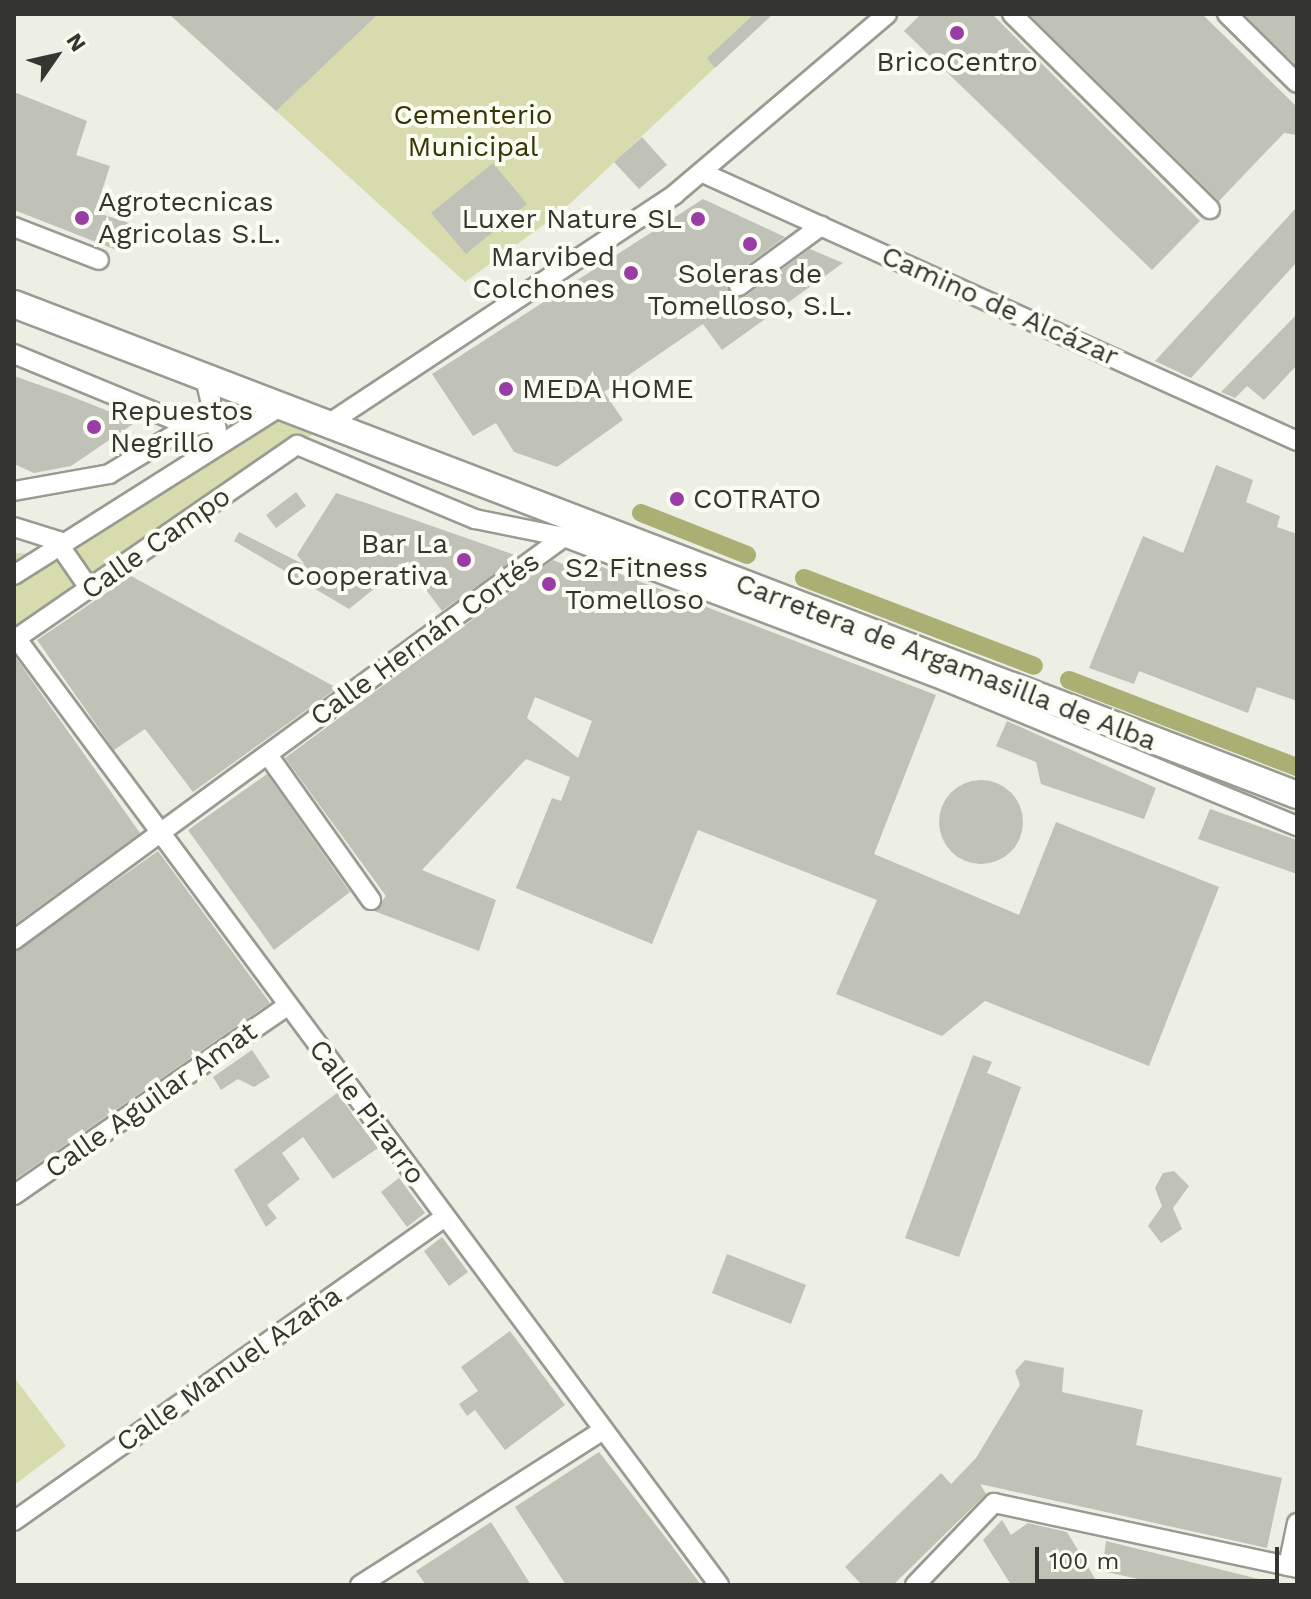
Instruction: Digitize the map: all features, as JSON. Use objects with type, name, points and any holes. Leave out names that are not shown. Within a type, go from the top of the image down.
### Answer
[{"type":"highway","name":"Carretera de Argamasilla de Alba","points":[[14,304],[328,424],[574,530],[1293,795]]},
{"type":"street","points":[[328,424],[703,173],[887,14]]},
{"type":"street","points":[[1012,14],[1210,209]]},
{"type":"street","points":[[1227,14],[1297,83]]},
{"type":"street","name":"Camino de Alcázar","points":[[703,173],[1297,441]]},
{"type":"street","points":[[739,286],[821,226]]},
{"type":"street","points":[[14,227],[99,260]]},
{"type":"street","points":[[14,354],[154,408],[191,427],[215,421]]},
{"type":"street","points":[[205,378],[221,445]]},
{"type":"street","name":"Calle Campo","points":[[14,575],[280,407]]},
{"type":"street","points":[[154,408],[193,462]]},
{"type":"street","points":[[14,491],[132,463],[172,436]]},
{"type":"street","name":"Calle Campo","points":[[15,640],[297,445]]},
{"type":"street","name":"Carretera de Argamasilla de Alba","points":[[297,445],[475,519],[574,530],[1297,826]]},
{"type":"street","points":[[132,463],[150,489]]},
{"type":"street","points":[[14,527],[63,544],[89,588]]},
{"type":"street","name":"Calle Hernán Cortés","points":[[14,940],[574,530]]},
{"type":"street","name":"Calle Pizarro","points":[[15,640],[719,1585]]},
{"type":"street","points":[[268,755],[371,900]]},
{"type":"street","name":"Calle Aguilar Amat","points":[[14,1195],[287,1006]]},
{"type":"street","name":"Calle Manuel Azaña","points":[[14,1521],[445,1217]]},
{"type":"street","points":[[360,1585],[603,1430]]},
{"type":"street","points":[[915,1585],[994,1503],[1292,1567],[1297,1523]]},
{"type":"green space","name":"Cementerio Municipal","points":[[169,14],[772,14],[560,213],[465,282]]},
{"type":"green space","points":[[280,407],[328,424],[14,640],[14,553],[46,554]]},
{"type":"green space","points":[[14,1377],[66,1446],[14,1485]]},
{"type":"building","points":[[169,14],[378,14],[276,111]]},
{"type":"building","points":[[754,14],[773,14],[715,68],[707,58]]},
{"type":"building","points":[[921,14],[992,14],[1200,221],[1152,270],[904,31]]},
{"type":"building","points":[[1029,14],[1202,14],[1297,107],[1297,135],[1284,133],[1219,201]]},
{"type":"building","points":[[1244,14],[1297,14],[1297,66]]},
{"type":"building","points":[[14,92],[87,121],[76,155],[110,166],[95,212],[129,223],[119,251],[14,210]]},
{"type":"building","points":[[642,137],[667,165],[639,189],[614,162]]},
{"type":"building","points":[[493,163],[527,204],[466,254],[431,213]]},
{"type":"building","points":[[703,199],[785,237],[731,277],[733,297],[746,296],[810,249],[843,263],[722,350],[703,324],[604,392],[623,420],[557,467],[514,452],[496,423],[473,436],[432,374]]},
{"type":"building","points":[[1297,207],[1297,262],[1191,378],[1155,361]]},
{"type":"building","points":[[1297,314],[1297,365],[1264,400],[1247,386],[1235,398],[1221,392]]},
{"type":"building","points":[[14,376],[136,422],[71,466],[34,473],[14,464]]},
{"type":"building","points":[[1216,465],[1253,480],[1246,502],[1280,516],[1277,527],[1297,534],[1297,701],[1257,687],[1248,713],[1139,671],[1134,684],[1089,668],[1143,536],[1183,553]]},
{"type":"building","points":[[296,492],[306,506],[276,528],[266,515]]},
{"type":"building","points":[[336,493],[518,556],[442,611],[406,563],[349,609],[234,541],[239,532],[305,565],[297,555]]},
{"type":"building","points":[[553,560],[585,573],[589,562],[936,695],[874,854],[1019,915],[1056,822],[1219,887],[1149,1066],[985,1001],[942,1036],[836,994],[877,900],[698,830],[652,944],[516,888],[552,798],[561,801],[570,777],[526,759],[422,870],[496,900],[479,951],[374,911],[386,896],[285,758]],"holes":[[[535,697],[592,721],[578,758],[527,718]]]},
{"type":"building","points":[[131,576],[337,688],[193,792],[145,729],[114,750],[37,640]]},
{"type":"building","points":[[14,655],[140,833],[14,925]]},
{"type":"building","points":[[1007,721],[1156,788],[1144,819],[1041,784],[1036,762],[996,746]]},
{"type":"building","points":[[267,774],[350,892],[274,950],[188,830]]},
{"type":"building","points":[[981,780],[997,783],[1011,792],[1020,806],[1023,822],[1020,838],[1011,852],[997,861],[981,864],[965,861],[951,852],[942,838],[939,822],[942,806],[951,792],[965,783]]},
{"type":"building","points":[[1210,809],[1297,840],[1297,874],[1198,839]]},
{"type":"building","points":[[158,851],[270,1003],[14,1180],[14,952]]},
{"type":"building","points":[[252,1050],[270,1077],[254,1087],[238,1079],[221,1090],[213,1077]]},
{"type":"building","points":[[973,1055],[992,1062],[987,1073],[1021,1087],[959,1257],[905,1238]]},
{"type":"building","points":[[337,1093],[378,1148],[333,1179],[303,1137],[282,1153],[300,1179],[267,1205],[277,1218],[266,1227],[234,1170]]},
{"type":"building","points":[[1174,1171],[1189,1186],[1173,1208],[1182,1229],[1161,1243],[1148,1226],[1162,1206],[1155,1188],[1163,1173]]},
{"type":"building","points":[[399,1178],[425,1213],[407,1227],[381,1192]]},
{"type":"building","points":[[442,1237],[468,1272],[449,1286],[424,1251]]},
{"type":"building","points":[[727,1254],[806,1285],[791,1324],[712,1293]]},
{"type":"building","points":[[510,1331],[565,1405],[505,1450],[475,1410],[467,1416],[459,1404],[478,1391],[461,1367]]},
{"type":"building","points":[[1025,1360],[1064,1368],[1062,1392],[1143,1410],[1136,1445],[1282,1478],[1267,1548],[980,1484],[986,1494],[893,1585],[862,1585],[845,1567],[941,1473],[951,1484],[976,1458],[1020,1385],[1015,1371]]},
{"type":"building","points":[[599,1452],[701,1585],[566,1585],[515,1507]]},
{"type":"building","points":[[1002,1520],[1011,1535],[1028,1523],[1067,1532],[1099,1585],[1011,1585],[983,1540]]},
{"type":"building","points":[[491,1522],[531,1585],[426,1585],[416,1571]]},
{"type":"building","points":[[1106,1541],[1263,1580],[1262,1585],[1165,1585],[1102,1571]]},
{"type":"waterway","points":[[641,513],[747,555]]},
{"type":"waterway","points":[[804,578],[1034,666]]},
{"type":"waterway","points":[[1069,680],[1297,767]]},
{"type":"place","name":"BricoCentro","points":[[957,33]]},
{"type":"place","name":"Agrotecnicas Agricolas S.L.","points":[[82,218]]},
{"type":"place","name":"Luxer Nature SL","points":[[698,219]]},
{"type":"place","name":"Soleras de Tomelloso, S.L.","points":[[750,244]]},
{"type":"place","name":"Marvibed Colchones","points":[[631,273]]},
{"type":"place","name":"MEDA HOME","points":[[506,389]]},
{"type":"place","name":"Repuestos Negrillo","points":[[94,427]]},
{"type":"place","name":"COTRATO","points":[[677,499]]},
{"type":"place","name":"Bar La Cooperativa","points":[[464,560]]},
{"type":"place","name":"S2 Fitness Tomelloso","points":[[549,584]]}]
